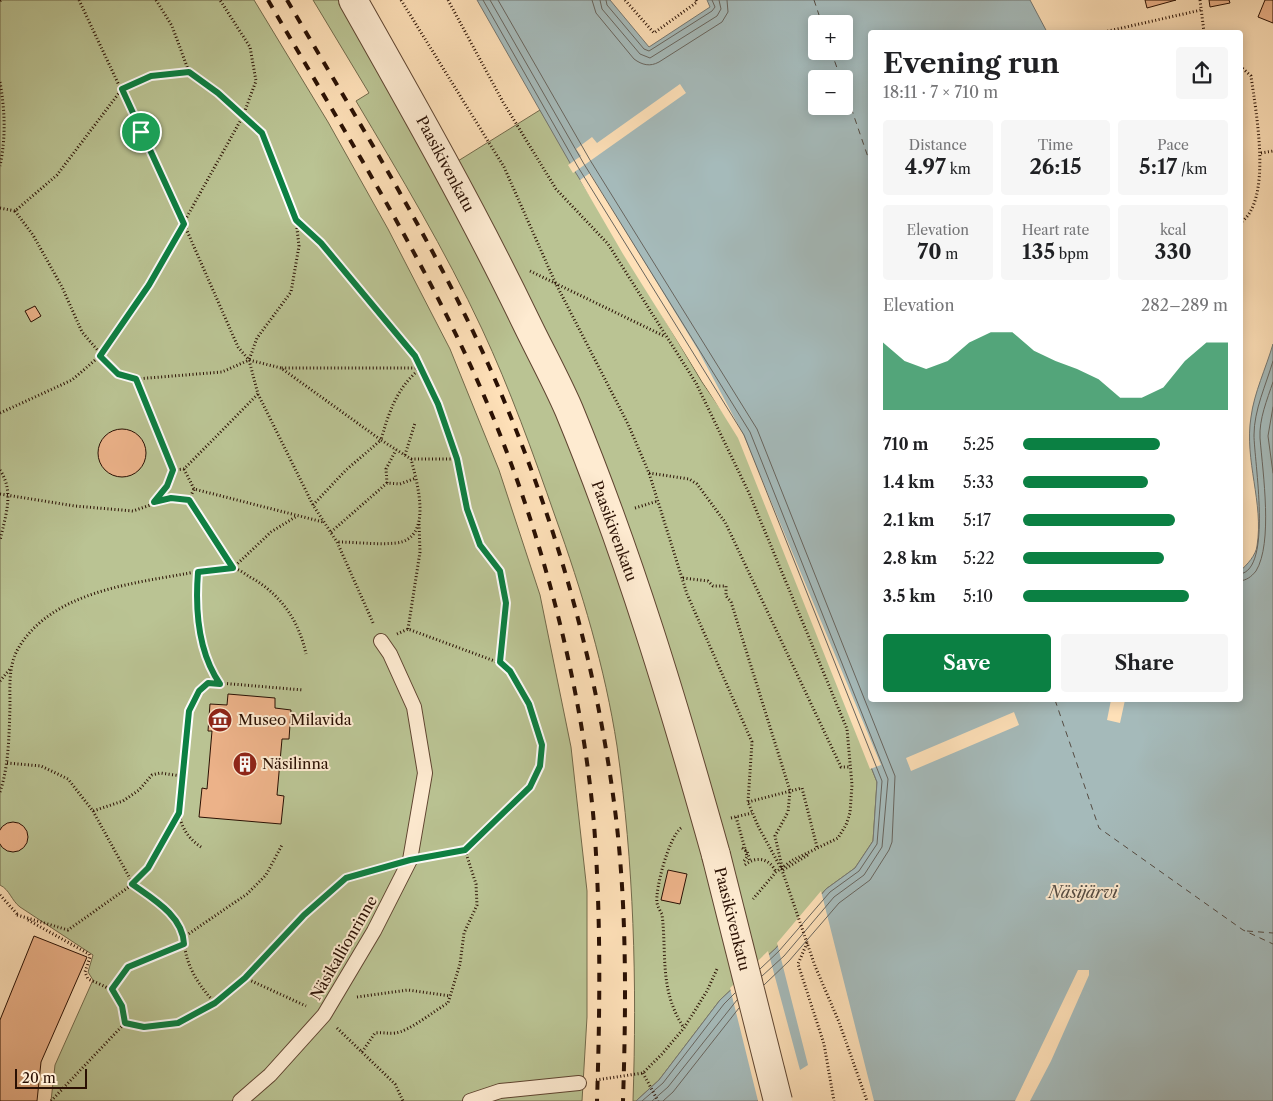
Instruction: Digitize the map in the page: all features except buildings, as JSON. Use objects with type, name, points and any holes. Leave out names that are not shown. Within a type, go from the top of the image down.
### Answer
[{"type":"street","name":"Paasikivenkatu","points":[[353,0],[433,141],[493,254],[568,409],[642,608],[686,746],[716,855],[778,1101]]},
{"type":"lane","name":"Näsikallionrinne","points":[[240,1101],[270,1075],[328,1009],[374,931],[410,860],[425,773],[414,707],[390,654],[381,641]]},
{"type":"lane","points":[[470,1101],[500,1091],[578,1083]]},
{"type":"path","points":[[79,0],[184,224],[238,347],[249,360],[258,394],[312,505],[337,542],[381,641]]},
{"type":"path","points":[[156,0],[172,26],[189,72],[218,93],[262,133],[296,220],[299,246],[291,292],[257,338],[249,360]]},
{"type":"path","points":[[0,413],[72,380],[100,356],[149,285],[243,116],[256,80],[250,47],[220,0]]},
{"type":"path","points":[[401,0],[504,167],[555,282],[628,424],[649,473],[683,578],[752,742],[748,802],[758,826],[782,870]]},
{"type":"path","points":[[448,0],[503,102],[556,190],[608,244],[696,383],[749,493],[847,728],[850,767],[850,813],[846,826],[838,838],[817,847],[776,872],[747,906]]},
{"type":"path","points":[[625,0],[654,33],[697,2],[696,0]]},
{"type":"path","points":[[1200,0],[1204,30]]},
{"type":"path","points":[[1113,30],[1201,10]]},
{"type":"path","points":[[1243,69],[1251,76],[1264,174],[1259,198],[1247,218],[1243,220]]},
{"type":"path","points":[[15,211],[57,175],[122,89],[151,76],[189,72]]},
{"type":"path","points":[[0,82],[6,114],[4,148],[0,166]]},
{"type":"path","points":[[1261,153],[1273,151]]},
{"type":"path","points":[[0,208],[15,211],[33,235],[62,287],[82,332],[100,356],[118,374],[136,379],[222,372],[249,360],[281,368],[421,368]]},
{"type":"path","points":[[296,220],[321,243],[415,356],[438,404],[457,459],[467,509],[480,545],[500,571],[506,603],[500,662]]},
{"type":"path","points":[[526,269],[665,336]]},
{"type":"path","points":[[281,368],[380,440],[410,459],[457,459]]},
{"type":"path","points":[[312,505],[346,470],[380,440],[396,396],[408,379],[421,368]]},
{"type":"path","points":[[136,379],[173,470],[167,486],[154,502]]},
{"type":"path","points":[[173,470],[184,469],[258,394]]},
{"type":"path","points":[[405,456],[415,423]]},
{"type":"path","points":[[387,483],[386,469],[396,450]]},
{"type":"path","points":[[125,1023],[144,1027],[178,1023],[215,1003],[245,978],[304,915],[346,878],[410,860],[465,850],[530,787],[540,766],[542,745],[529,704],[510,671],[500,662],[408,629],[420,552],[419,522],[421,502],[410,459]]},
{"type":"path","points":[[184,469],[194,489],[324,522]]},
{"type":"path","points":[[0,470],[6,478],[10,496],[0,541]]},
{"type":"path","points":[[649,473],[689,479],[712,502],[725,522],[842,767],[850,767]]},
{"type":"path","points":[[331,532],[387,483],[400,484],[416,478]]},
{"type":"path","points":[[189,500],[194,489]]},
{"type":"path","points":[[0,494],[75,506],[133,511],[154,502],[171,498],[189,500]]},
{"type":"path","points":[[189,500],[233,568],[256,580],[275,595],[294,617],[302,634],[306,654]]},
{"type":"path","points":[[633,509],[658,501]]},
{"type":"path","points":[[0,792],[6,763],[10,669],[18,647],[38,623],[64,606],[116,587],[198,572],[233,568],[271,532],[298,516]]},
{"type":"path","points":[[337,542],[397,543],[409,539],[419,522]]},
{"type":"path","points":[[198,572],[196,600],[200,630],[209,668],[220,684]]},
{"type":"path","points":[[683,578],[708,581],[713,586],[726,586],[726,596],[731,602],[790,791],[788,812],[775,836],[782,870],[867,1101]]},
{"type":"path","points":[[0,681],[10,669]]},
{"type":"path","points":[[201,847],[188,838],[179,813],[189,711],[199,691],[208,683],[303,690]]},
{"type":"path","points":[[6,763],[41,766],[68,779],[93,811],[132,884],[160,904],[174,918],[184,937],[184,950],[200,986],[215,1003]]},
{"type":"path","points":[[93,811],[123,801],[139,790],[152,775],[160,773],[182,776]]},
{"type":"path","points":[[748,802],[802,788],[817,847]]},
{"type":"path","points":[[17,914],[68,930],[132,884],[148,868],[179,813]]},
{"type":"path","points":[[722,819],[752,813]]},
{"type":"path","points":[[736,817],[746,852]]},
{"type":"path","points":[[682,827],[677,831],[669,846],[657,899],[663,920],[668,992],[673,1011],[684,1028]]},
{"type":"path","points":[[184,937],[247,894],[266,875],[282,845]]},
{"type":"path","points":[[362,1052],[375,1033],[384,1031],[394,1034],[410,1029],[423,1017],[448,1003],[460,964],[464,933],[477,905],[476,884],[465,850]]},
{"type":"path","points":[[782,870],[808,855]]},
{"type":"path","points":[[0,896],[17,914],[89,954],[90,957],[85,972],[88,979],[112,989],[122,1006],[125,1023]]},
{"type":"path","points":[[807,942],[798,964],[824,1044],[834,1101]]},
{"type":"path","points":[[112,989],[128,967],[184,944]]},
{"type":"path","points":[[578,1083],[643,1073],[684,1028],[707,991],[718,966]]},
{"type":"path","points":[[245,978],[328,1009],[362,1052],[395,1084],[403,1101]]},
{"type":"path","points":[[328,1009],[363,995],[408,990],[450,996]]},
{"type":"path","points":[[51,1101],[125,1023]]},
{"type":"path","points":[[643,1073],[651,1092],[658,1101]]},
{"type":"green space","points":[[0,0],[254,0],[328,122],[388,229],[450,349],[499,470],[540,595],[571,747],[587,891],[587,1017],[582,1101],[51,1101],[55,1065],[93,980],[88,972],[93,955],[20,907],[0,885]]},
{"type":"green space","points":[[313,0],[340,0],[437,174],[540,110],[702,382],[740,437],[877,782],[873,841],[855,868],[826,889],[776,948],[720,1000],[659,1080],[636,1101],[633,1101],[635,1012],[633,924],[623,790],[606,688],[583,601],[530,445],[492,352],[468,300],[437,242],[356,101],[369,93]]},
{"type":"water","name":"Näsijärvi","points":[[477,0],[610,0],[649,47],[710,7],[707,0],[1030,0],[1046,30],[868,30],[868,702],[1243,702],[1243,568],[1255,553],[1258,530],[1258,514],[1250,449],[1251,417],[1257,390],[1273,344],[1273,1101],[766,1101],[763,1096],[757,1101],[636,1101],[659,1080],[720,1000],[776,948],[826,889],[855,868],[873,841],[877,782],[740,437],[574,170]]},
{"type":"pier","points":[[680,84],[686,93],[573,173],[568,165],[581,156],[576,149],[592,137],[597,143]]},
{"type":"pier","points":[[590,173],[698,350],[743,434],[881,765],[870,769],[738,438],[623,254],[580,180]]},
{"type":"pier","points":[[1111,702],[1125,702],[1120,723],[1107,720]]},
{"type":"pier","points":[[1014,712],[1019,725],[911,771],[906,758]]},
{"type":"pier","points":[[821,891],[874,1101],[758,1101],[730,988],[768,951],[800,1070],[808,1065],[777,943]]},
{"type":"pier","points":[[1078,970],[1089,970],[1089,975],[1051,1061],[1030,1101],[1015,1101]]},
{"type":"ferry route","points":[[814,0],[819,15]]},
{"type":"ferry route","points":[[834,60],[838,70]]},
{"type":"ferry route","points":[[853,113],[868,157]]},
{"type":"ferry route","points":[[1056,702],[1099,828],[1243,930],[1273,944]]},
{"type":"ferry route","points":[[1247,931],[1273,933]]},
{"type":"railway","points":[[268,0],[398,224],[458,339],[485,398],[509,458],[539,546],[564,638],[574,685],[594,824],[599,963],[597,1101]]},
{"type":"railway","points":[[287,0],[393,180],[467,319],[512,420],[552,531],[569,587],[597,702],[616,818],[620,853],[625,960],[623,1101]]},
{"type":"place","name":"Museo Milavida","points":[[220,720]]},
{"type":"place","name":"Näsilinna","points":[[245,764]]},
{"type":"route","points":[[189,72],[218,93],[262,133],[296,220],[321,243],[415,356],[438,404],[457,459],[467,509],[480,545],[500,571],[506,603],[500,662],[510,671],[529,704],[542,745],[540,766],[530,787],[465,850],[410,860],[346,878],[304,915],[245,978],[215,1003],[178,1023],[144,1027],[125,1023],[122,1006],[112,989],[128,967],[184,944],[184,937],[174,918],[160,904],[132,884],[148,868],[179,813],[189,711],[199,691],[208,683],[220,684],[209,668],[200,630],[196,600],[198,572],[233,568],[189,500],[171,498],[154,502],[167,486],[173,470],[136,379],[118,374],[100,356],[149,285],[184,224],[141,132],[122,89],[151,76],[189,72]]}]
